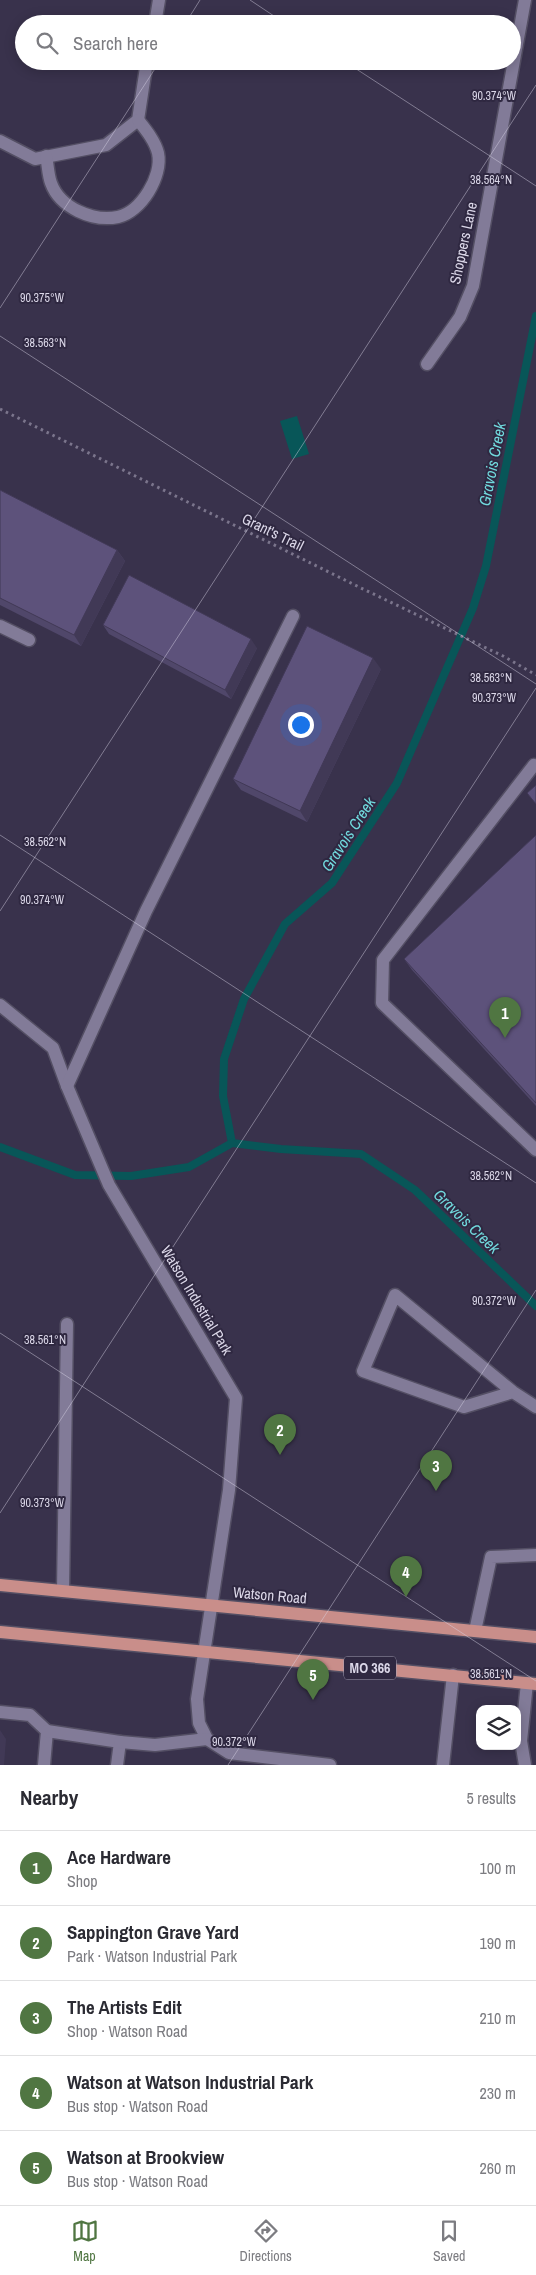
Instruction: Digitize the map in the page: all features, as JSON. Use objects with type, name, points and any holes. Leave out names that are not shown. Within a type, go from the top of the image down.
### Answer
[{"type":"main road","name":"Watson Road","points":[[0,1584],[536,1637]]},
{"type":"main road","name":"MO 366","points":[[0,1632],[532,1684]]},
{"type":"street","points":[[156,15],[159,0]]},
{"type":"street","name":"Shoppers Lane","points":[[521,22],[525,0]]},
{"type":"street","points":[[0,141],[35,159],[106,145],[138,120],[146,70]]},
{"type":"street","name":"Shoppers Lane","points":[[427,364],[460,317],[473,286],[512,70]]},
{"type":"street","points":[[46,156],[51,184],[68,207],[94,218],[120,217],[137,205],[152,189],[158,174],[158,154],[152,139],[138,120]]},
{"type":"street","points":[[66,1086],[146,911],[293,616]]},
{"type":"street","points":[[0,626],[29,640]]},
{"type":"street","points":[[536,766],[534,765],[383,960],[382,1003],[536,1150]]},
{"type":"street","name":"Watson Industrial Park","points":[[0,1005],[53,1048],[66,1086],[108,1185],[236,1398],[229,1490],[197,1699],[199,1723],[207,1740]]},
{"type":"street","points":[[513,1392],[464,1407],[363,1371],[395,1295],[513,1392],[536,1407]]},
{"type":"street","points":[[63,1591],[67,1324]]},
{"type":"street","points":[[475,1631],[492,1557],[536,1555]]},
{"type":"street","points":[[443,1765],[453,1675]]},
{"type":"street","points":[[525,1765],[521,1741],[532,1684]]},
{"type":"street","points":[[0,1712],[30,1715],[47,1731],[120,1742],[155,1745],[207,1740],[229,1753],[330,1765]]},
{"type":"street","points":[[44,1765],[47,1731]]},
{"type":"street","points":[[117,1765],[120,1742]]},
{"type":"path","name":"Grant's Trail","points":[[0,409],[503,656],[536,675]]},
{"type":"shaded area","points":[[297,416],[309,454],[292,459],[280,421]]},
{"type":"building","points":[[0,490],[117,550],[74,635],[0,598]]},
{"type":"building","points":[[129,575],[251,639],[225,690],[103,625]]},
{"type":"building","points":[[307,626],[373,658],[300,811],[233,779]]},
{"type":"building","points":[[536,785],[536,804],[527,793]]},
{"type":"building","points":[[536,835],[536,1103],[404,959]]},
{"type":"waterway","name":"Gravois Creek","points":[[536,316],[486,566],[473,608],[397,783],[332,883],[285,924],[244,999],[224,1059],[223,1096],[232,1143],[281,1149],[361,1154],[415,1190],[536,1306]]},
{"type":"waterway","points":[[0,1147],[75,1175],[131,1176],[189,1167],[232,1143]]},
{"type":"place","name":"Ace Hardware","points":[[505,1038]]},
{"type":"place","name":"Sappington Grave Yard","points":[[280,1455]]},
{"type":"place","name":"The Artists Edit","points":[[436,1491]]},
{"type":"place","name":"Watson at Watson Industrial Park","points":[[406,1597]]},
{"type":"place","name":"Watson at Brookview","points":[[313,1700]]}]
